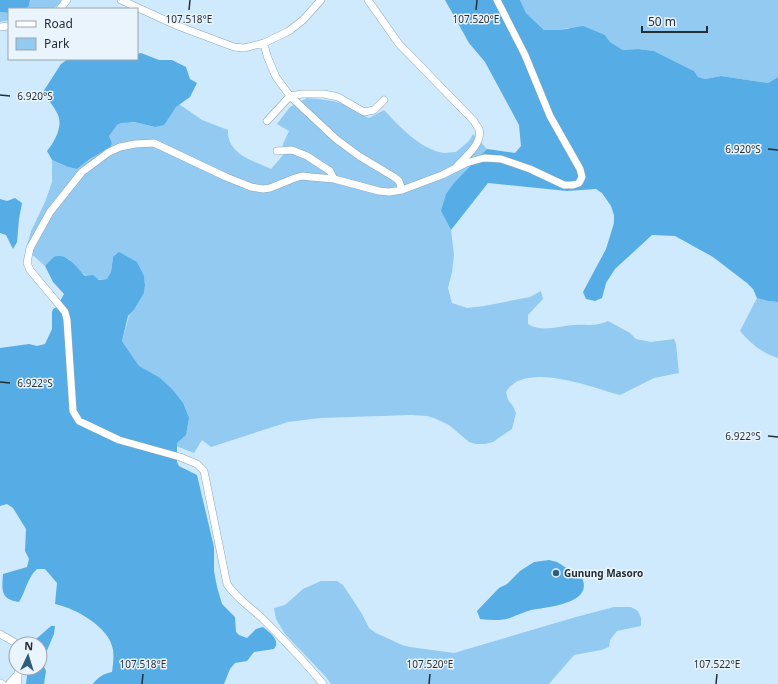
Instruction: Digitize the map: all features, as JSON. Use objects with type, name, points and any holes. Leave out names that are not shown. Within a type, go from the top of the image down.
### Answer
[{"type":"street","points":[[61,8],[67,0]]},
{"type":"street","points":[[121,0],[178,26],[234,47],[244,48],[289,32],[311,12],[321,0]]},
{"type":"street","points":[[368,0],[399,44],[427,75],[474,121],[479,129],[479,138],[475,147],[452,170]]},
{"type":"street","points":[[323,684],[261,617],[239,599],[227,584],[204,471],[197,464],[180,457],[119,440],[79,421],[73,411],[67,320],[65,312],[30,270],[27,263],[30,248],[50,212],[82,172],[109,152],[120,147],[135,144],[154,143],[226,177],[251,187],[263,189],[270,188],[302,176],[334,179],[379,191],[389,192],[402,190],[466,163],[484,158],[501,159],[530,169],[564,185],[579,183],[582,177],[580,169],[550,116],[525,55],[497,0]]},
{"type":"street","points":[[264,42],[267,56],[276,77],[290,96],[336,139],[359,156],[399,181],[402,190]]},
{"type":"street","points":[[267,121],[290,96],[324,94],[338,97],[364,112],[374,110],[384,100]]},
{"type":"street","points":[[277,151],[292,150],[308,156],[330,171],[334,179]]},
{"type":"green space","points":[[30,0],[61,0],[54,8],[26,8],[29,6]]},
{"type":"green space","points":[[520,0],[778,0],[778,77],[768,83],[721,76],[705,79],[698,77],[694,71],[654,51],[638,49],[623,50],[610,42],[605,35],[567,28],[560,30],[544,30],[526,13]]},
{"type":"green space","points":[[0,12],[8,13],[8,20],[0,22]]},
{"type":"green space","points":[[307,98],[338,102],[369,118],[384,110],[411,136],[435,151],[444,153],[456,152],[469,141],[473,134],[487,149],[473,165],[441,211],[451,230],[454,255],[448,288],[452,303],[467,308],[484,306],[530,297],[541,291],[543,299],[528,315],[528,324],[545,329],[574,325],[595,325],[608,321],[630,333],[636,339],[651,342],[674,339],[676,344],[679,373],[654,378],[620,395],[560,379],[543,377],[528,378],[515,383],[506,392],[508,400],[516,413],[512,429],[493,442],[485,444],[469,442],[449,425],[434,418],[411,415],[320,418],[288,422],[211,447],[202,440],[194,453],[176,446],[186,434],[189,418],[139,366],[122,341],[129,316],[144,293],[144,276],[113,257],[111,272],[107,279],[94,279],[85,275],[69,259],[53,258],[45,266],[26,249],[31,231],[45,202],[52,182],[52,160],[77,169],[112,143],[109,136],[117,125],[130,122],[155,127],[179,104],[202,120],[228,130],[229,138],[236,151],[271,169],[284,154],[283,144],[289,131],[277,124],[290,107]]},
{"type":"green space","points":[[757,298],[778,302],[778,358],[757,348],[740,331]]},
{"type":"green space","points":[[321,581],[337,581],[343,585],[362,614],[369,628],[376,633],[410,647],[454,653],[614,607],[631,607],[638,611],[641,618],[641,626],[617,631],[610,640],[609,647],[574,655],[549,684],[331,684],[285,634],[276,619],[274,608],[285,605],[303,589]]},
{"type":"shaded area","points":[[0,0],[30,0],[29,6],[26,8],[8,8],[8,13],[0,12]]},
{"type":"shaded area","points":[[445,0],[520,0],[526,13],[544,30],[560,30],[583,26],[605,35],[610,42],[623,50],[638,49],[654,51],[694,71],[698,77],[705,79],[721,76],[768,83],[778,77],[778,302],[757,298],[753,289],[747,283],[713,257],[675,236],[652,235],[615,269],[606,283],[602,298],[595,301],[586,299],[583,292],[606,249],[614,223],[614,215],[611,206],[602,193],[596,189],[567,191],[488,183],[451,230],[441,211],[446,194],[454,183],[487,149],[515,153],[521,146],[519,125],[485,62],[469,43]]},
{"type":"shaded area","points":[[141,53],[159,60],[172,60],[186,67],[190,79],[197,83],[190,97],[176,107],[164,125],[155,127],[134,122],[121,123],[117,125],[109,136],[112,143],[110,147],[77,169],[52,160],[47,151],[58,133],[60,123],[57,113],[43,92],[61,64],[67,60],[138,60],[138,54]]},
{"type":"shaded area","points":[[15,198],[22,203],[17,242],[13,249],[6,235],[0,233],[0,199],[7,201]]},
{"type":"shaded area","points":[[119,252],[137,262],[144,276],[145,285],[144,293],[134,310],[128,316],[122,341],[139,366],[160,378],[172,389],[183,403],[189,418],[186,435],[177,443],[177,462],[179,466],[197,475],[214,547],[214,571],[222,604],[235,617],[236,632],[239,635],[247,638],[256,629],[263,627],[274,637],[276,643],[274,649],[254,652],[247,661],[235,663],[230,669],[224,684],[93,684],[101,676],[112,672],[113,650],[110,642],[99,626],[81,614],[55,604],[57,583],[45,569],[37,569],[29,580],[19,602],[8,599],[5,596],[2,585],[3,574],[27,567],[29,559],[25,551],[26,529],[13,508],[7,504],[0,506],[0,348],[29,344],[37,346],[45,344],[52,329],[53,309],[57,307],[64,294],[53,282],[45,266],[54,257],[59,256],[67,259],[85,276],[93,275],[99,280],[107,279],[111,272],[113,257]]},
{"type":"shaded area","points":[[549,560],[557,562],[582,578],[584,587],[581,594],[567,603],[531,610],[507,619],[480,619],[477,611],[499,588],[507,584],[520,571],[534,562]]},
{"type":"shaded area","points":[[51,626],[55,626],[54,634],[48,648],[48,636],[40,636]]},
{"type":"shaded area","points":[[27,676],[45,676],[44,684],[26,684]]},
{"type":"place","name":"Gunung Masoro","points":[[556,573]]}]
